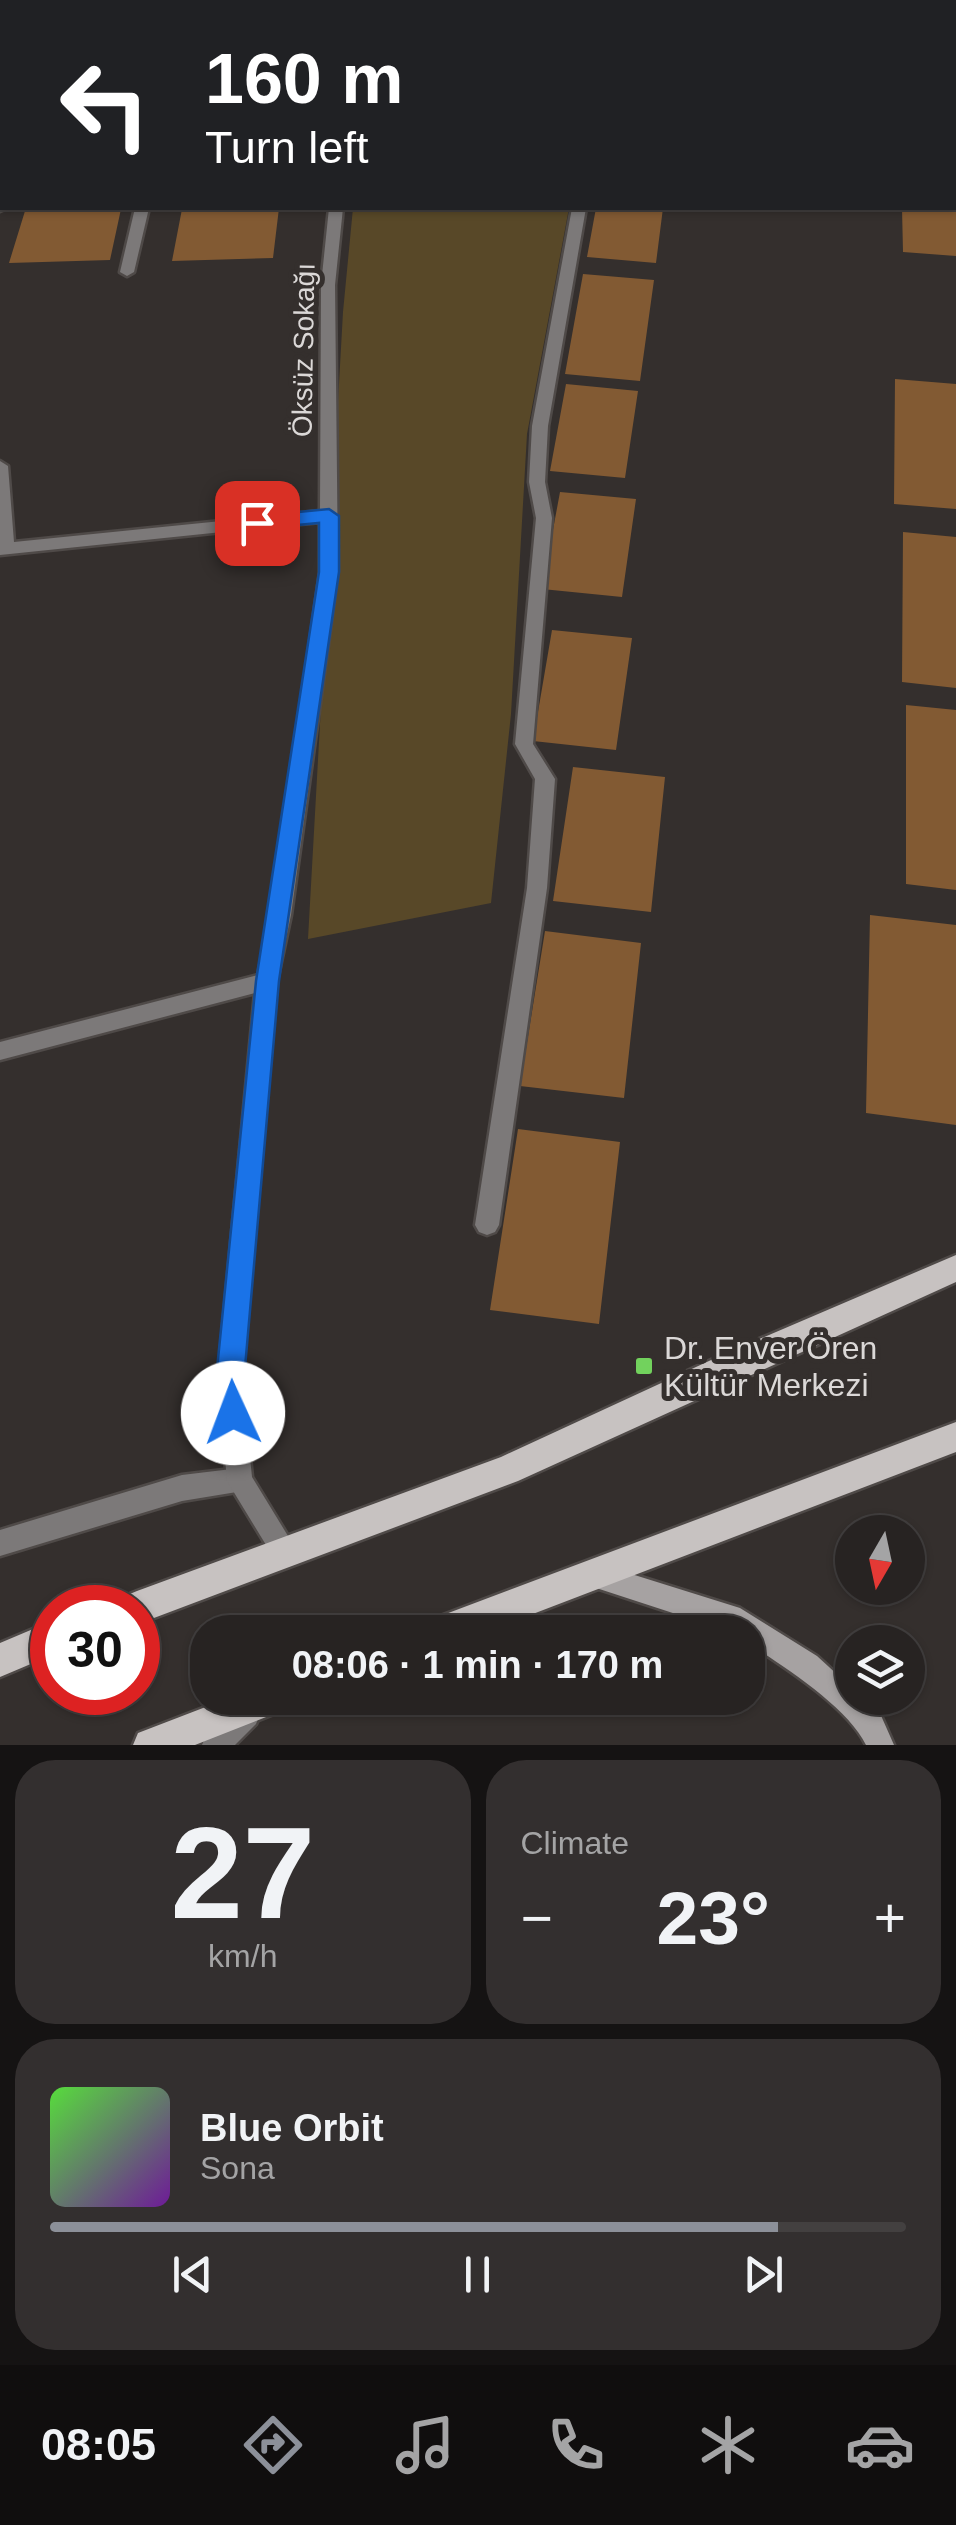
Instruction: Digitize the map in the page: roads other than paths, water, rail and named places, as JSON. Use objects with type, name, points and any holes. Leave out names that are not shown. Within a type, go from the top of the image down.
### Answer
[{"type":"main road","points":[[160,1600],[507,1470],[733,1364],[956,1268]]},
{"type":"main road","points":[[488,1615],[956,1438]]},
{"type":"main road","points":[[593,1575],[731,1617],[807,1666],[869,1721],[880,1745]]},
{"type":"main road","points":[[0,1660],[30,1647]]},
{"type":"main road","points":[[150,1745],[226,1715]]},
{"type":"street","points":[[127,272],[142,210]]},
{"type":"street","name":"Öksüz Sokağı","points":[[286,1554],[240,1481],[230,1379],[268,981],[329,572],[328,286],[336,210]]},
{"type":"street","points":[[487,1225],[537,888],[545,779],[524,744],[544,518],[537,482],[539,444],[580,210]]},
{"type":"street","points":[[0,466],[3,548],[329,516]]},
{"type":"street","points":[[0,1051],[268,981]]},
{"type":"street","points":[[0,1543],[182,1488],[240,1481]]},
{"type":"street","points":[[216,1745],[248,1715]]},
{"type":"place","name":"Dr. Enver Ören Kültür Merkezi","points":[[644,1366]]}]
